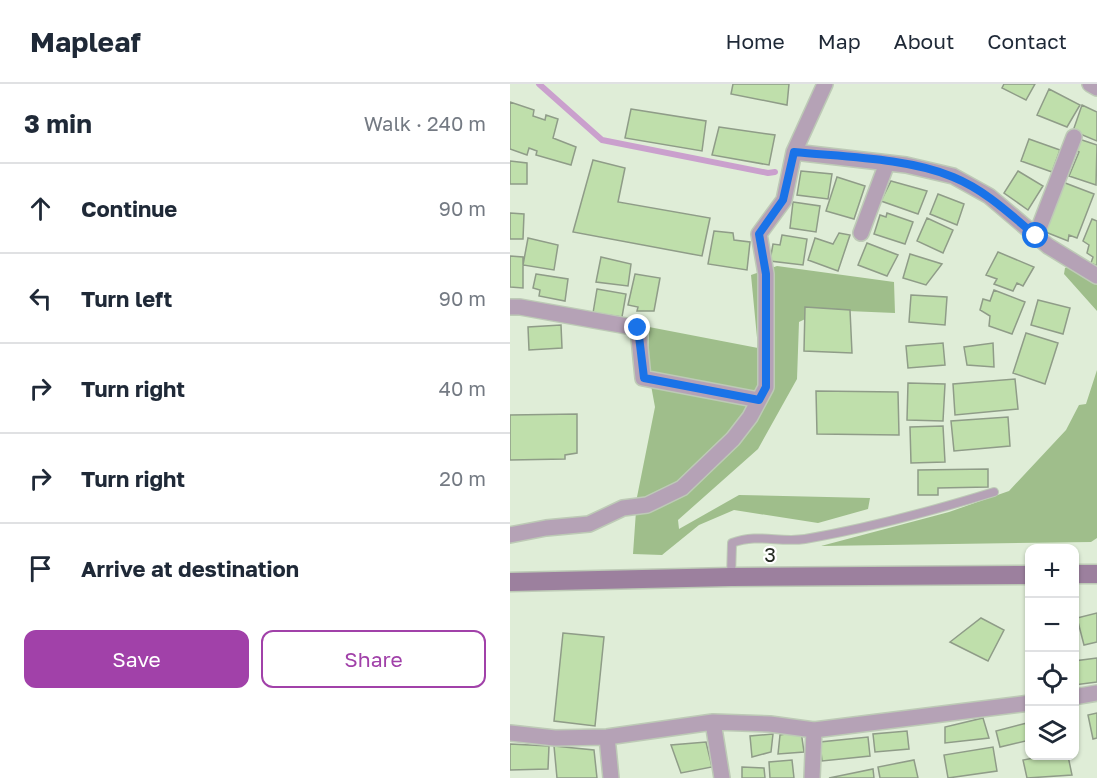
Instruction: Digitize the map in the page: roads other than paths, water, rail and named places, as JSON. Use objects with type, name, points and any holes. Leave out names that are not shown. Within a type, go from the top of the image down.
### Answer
[{"type":"street","points":[[510,535],[546,528],[589,524],[623,508],[646,505],[682,488],[733,439],[766,387],[766,274],[759,234],[783,200],[794,152],[825,84]]},
{"type":"street","points":[[1090,84],[1097,88]]},
{"type":"street","points":[[1036,236],[1074,137]]},
{"type":"street","points":[[794,152],[887,162],[953,176],[989,196],[1036,236],[1097,276]]},
{"type":"street","points":[[861,234],[887,162]]},
{"type":"street","points":[[510,308],[520,306],[638,328],[644,378],[759,400]]},
{"type":"street","points":[[1079,574],[1097,574]]},
{"type":"street","name":"3","points":[[510,582],[731,577],[1025,575]]},
{"type":"street","points":[[1079,696],[1097,693]]},
{"type":"street","points":[[510,733],[555,738],[607,737],[713,722],[770,724],[814,730],[1025,704]]},
{"type":"street","points":[[713,722],[722,778]]},
{"type":"street","points":[[812,778],[814,730]]},
{"type":"street","points":[[607,737],[611,778]]},
{"type":"lane","points":[[731,577],[732,543],[748,537],[801,539],[852,530],[947,507],[994,492]]},
{"type":"waterway","points":[[539,84],[602,140],[768,173],[775,172]]}]
